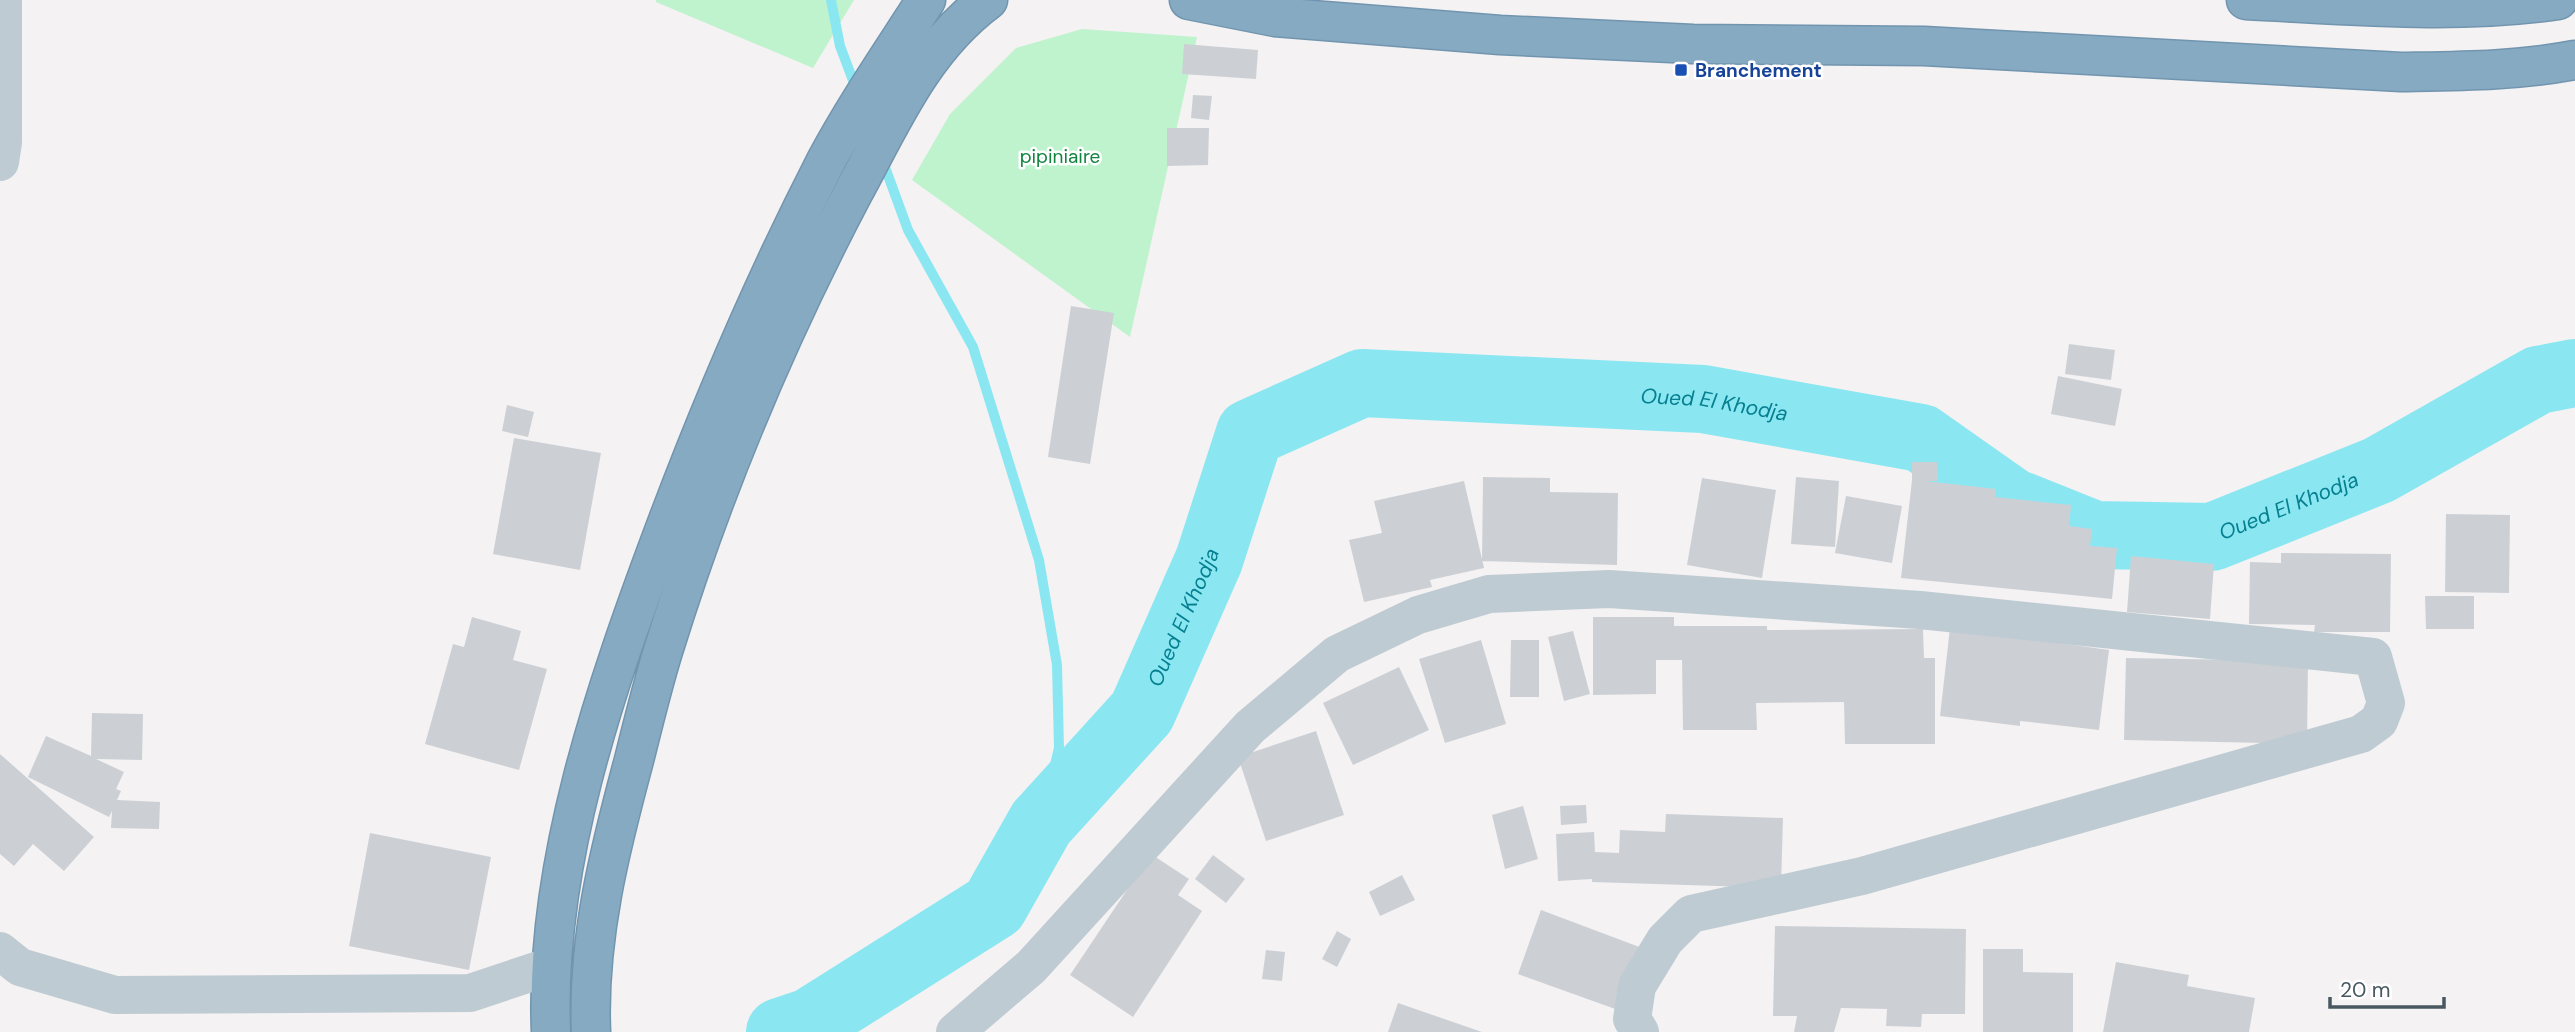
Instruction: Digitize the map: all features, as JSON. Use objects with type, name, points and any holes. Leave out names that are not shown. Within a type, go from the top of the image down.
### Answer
[{"type":"highway","points":[[591,1025],[597,917],[622,805],[663,652],[719,489],[754,399],[814,270],[860,180],[893,81],[926,0]]},
{"type":"highway","points":[[550,1026],[551,966],[558,896],[581,788],[628,626],[686,472],[738,347],[827,160],[893,81],[942,44],[988,0]]},
{"type":"highway","points":[[1189,0],[1275,18],[1500,35],[1693,44],[1924,46],[2401,72],[2546,66],[2575,60]]},
{"type":"highway","points":[[2246,0],[2458,9],[2526,5],[2558,0]]},
{"type":"street","points":[[0,162],[3,142],[3,0]]},
{"type":"street","points":[[955,1032],[1031,967],[1250,727],[1308,678],[1338,654],[1418,615],[1489,594],[1609,589],[1907,609],[2373,657],[2386,703],[2379,721],[2361,734],[1862,876],[1691,914],[1665,940],[1637,986],[1632,1019],[1640,1032]]},
{"type":"street","points":[[0,951],[20,967],[115,995],[470,993],[551,966]]},
{"type":"green space","points":[[656,0],[854,0],[813,68]]},
{"type":"green space","name":"pipiniaire","points":[[1082,29],[1197,37],[1130,337],[912,180],[950,114],[1016,48]]},
{"type":"building","points":[[1184,44],[1258,50],[1256,79],[1182,74]]},
{"type":"building","points":[[1193,95],[1212,96],[1209,120],[1191,118]]},
{"type":"building","points":[[1167,128],[1209,128],[1208,165],[1167,166]]},
{"type":"building","points":[[1071,306],[1114,313],[1090,464],[1048,457]]},
{"type":"building","points":[[2069,344],[2115,350],[2111,380],[2065,374]]},
{"type":"building","points":[[2058,376],[2122,389],[2115,426],[2051,414]]},
{"type":"building","points":[[507,405],[534,412],[528,437],[502,431]]},
{"type":"building","points":[[514,438],[601,453],[580,570],[493,554]]},
{"type":"building","points":[[1912,462],[1937,462],[1938,481],[1925,481],[1996,489],[1995,497],[2071,505],[2069,526],[2092,529],[2090,546],[2117,548],[2112,599],[1901,578]]},
{"type":"building","points":[[1483,477],[1550,478],[1550,492],[1618,493],[1617,565],[1482,561]]},
{"type":"building","points":[[1796,477],[1839,481],[1835,547],[1791,544]]},
{"type":"building","points":[[1702,478],[1776,490],[1762,578],[1687,565]]},
{"type":"building","points":[[1464,481],[1484,568],[1430,580],[1432,587],[1364,602],[1349,540],[1382,533],[1374,501]]},
{"type":"building","points":[[1846,496],[1902,506],[1892,563],[1835,553]]},
{"type":"building","points":[[2446,514],[2510,515],[2509,593],[2445,592]]},
{"type":"building","points":[[2281,553],[2391,554],[2390,632],[2314,632],[2315,625],[2249,624],[2250,562],[2281,563]]},
{"type":"building","points":[[2131,556],[2214,564],[2210,619],[2127,612]]},
{"type":"building","points":[[2425,596],[2474,596],[2474,629],[2426,629]]},
{"type":"building","points":[[472,617],[521,631],[513,660],[547,669],[519,770],[425,744],[453,644],[464,647]]},
{"type":"building","points":[[1593,617],[1674,617],[1674,626],[1767,626],[1767,630],[1923,629],[1924,658],[1935,658],[1935,744],[1845,744],[1844,702],[1756,703],[1757,730],[1683,730],[1682,660],[1656,660],[1656,694],[1593,695]]},
{"type":"building","points":[[1950,628],[2109,650],[2099,730],[2020,721],[2020,726],[1940,716]]},
{"type":"building","points":[[1573,631],[1590,694],[1564,701],[1548,637]]},
{"type":"building","points":[[1481,640],[1506,724],[1445,743],[1419,659]]},
{"type":"building","points":[[1511,640],[1539,640],[1539,697],[1510,697]]},
{"type":"building","points":[[2126,658],[2308,661],[2307,744],[2124,740]]},
{"type":"building","points":[[1399,667],[1429,730],[1353,765],[1323,703]]},
{"type":"building","points":[[92,713],[143,714],[142,760],[96,759],[124,772],[116,789],[121,791],[117,800],[160,802],[159,829],[111,828],[112,811],[109,817],[28,777],[46,736],[91,756]]},
{"type":"building","points":[[1316,731],[1344,815],[1266,841],[1238,757]]},
{"type":"building","points":[[0,754],[94,837],[64,871],[33,844],[14,866],[0,854]]},
{"type":"building","points":[[1586,805],[1587,823],[1561,825],[1560,806]]},
{"type":"building","points":[[1523,806],[1538,859],[1505,869],[1492,815]]},
{"type":"building","points":[[1666,814],[1783,818],[1781,888],[1592,882],[1592,879],[1558,881],[1556,834],[1594,832],[1595,852],[1619,853],[1620,830],[1665,832]]},
{"type":"building","points":[[370,833],[491,857],[469,970],[349,946]]},
{"type":"building","points":[[1151,854],[1189,879],[1178,895],[1202,911],[1133,1017],[1070,975]]},
{"type":"building","points":[[1213,855],[1245,879],[1226,903],[1195,879]]},
{"type":"building","points":[[1402,875],[1415,900],[1380,916],[1369,892]]},
{"type":"building","points":[[1541,910],[1642,948],[1618,1010],[1518,974]]},
{"type":"building","points":[[1775,926],[1966,929],[1965,1014],[1922,1014],[1921,1027],[1886,1026],[1887,1009],[1841,1008],[1834,1032],[1794,1032],[1797,1016],[1773,1016]]},
{"type":"building","points":[[1337,931],[1351,939],[1337,967],[1322,959]]},
{"type":"building","points":[[1983,949],[2023,949],[2023,972],[2073,973],[2073,1032],[1983,1032]]},
{"type":"building","points":[[1266,950],[1285,952],[1282,981],[1262,979]]},
{"type":"building","points":[[2116,962],[2189,975],[2187,986],[2255,998],[2249,1032],[2103,1032]]},
{"type":"building","points":[[1398,1003],[1482,1032],[1388,1032]]},
{"type":"waterway","points":[[831,0],[840,46],[857,91]]},
{"type":"waterway","points":[[882,159],[908,230],[973,347],[1039,560],[1057,665],[1059,748],[1041,823]]},
{"type":"waterway","name":"Oued El Khodja","points":[[780,1032],[810,1022],[994,906],[1041,823],[1142,712],[1209,560],[1250,433],[1362,383],[1703,399],[1921,438],[2012,502],[2095,535],[2212,537],[2379,470],[2538,380],[2575,373]]},
{"type":"place","name":"Branchement","points":[[1681,70]]}]
